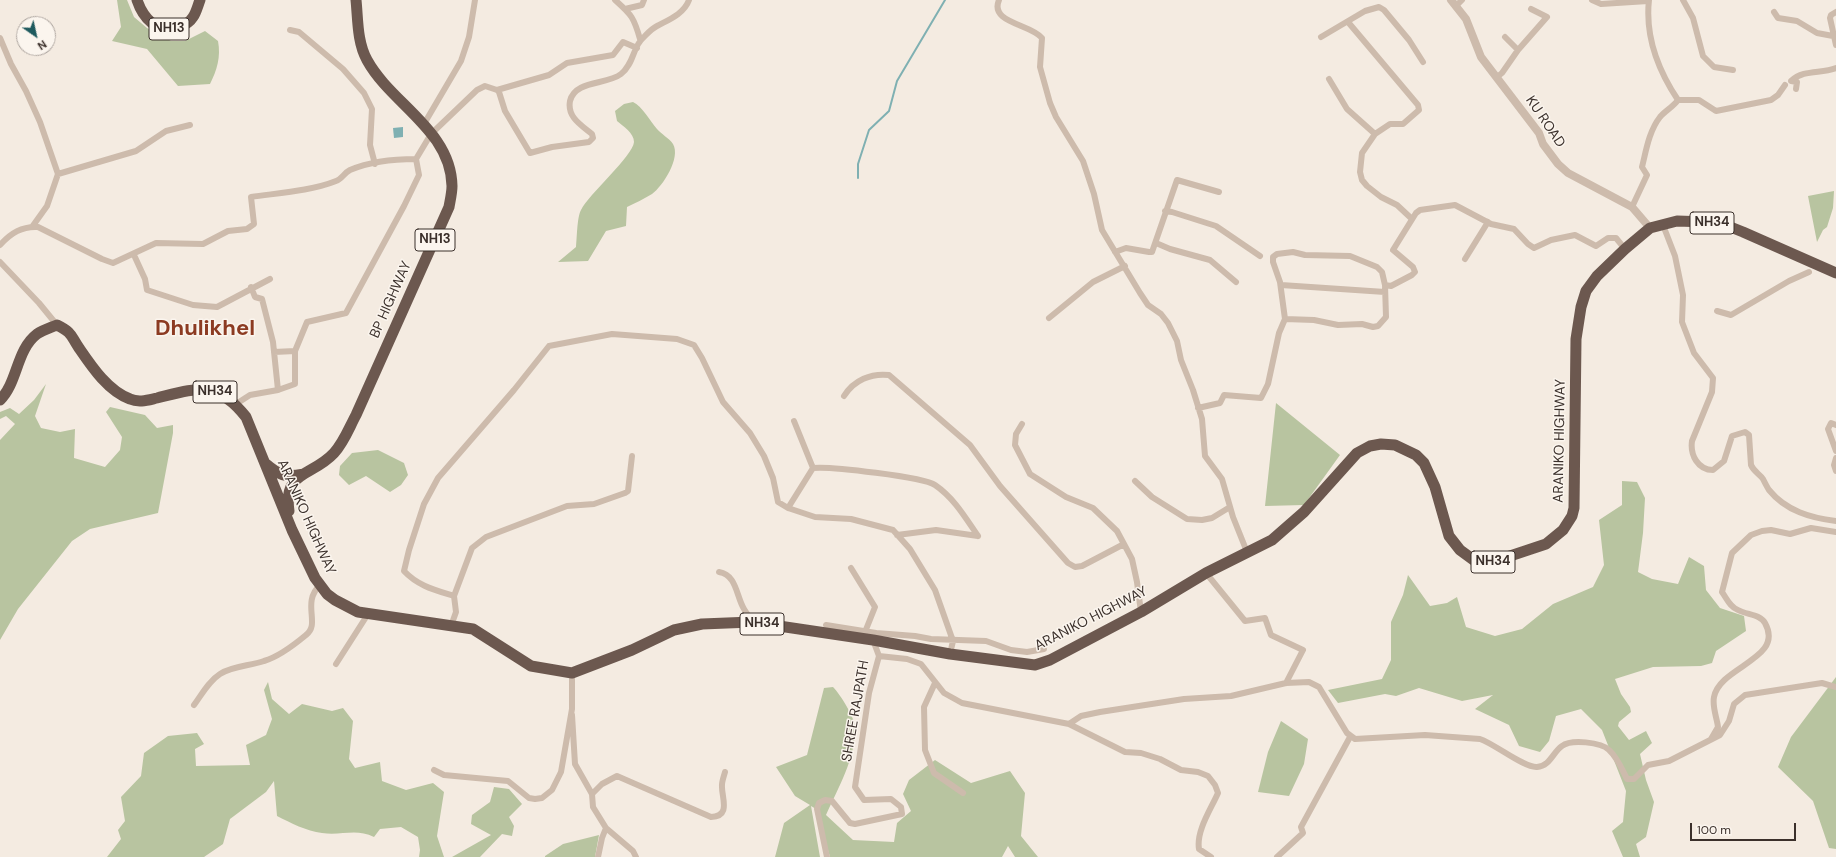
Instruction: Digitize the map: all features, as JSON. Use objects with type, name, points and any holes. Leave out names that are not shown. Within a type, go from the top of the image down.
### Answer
[{"type":"highway","name":"NH13","points":[[137,0],[145,17],[161,28],[171,30],[183,26],[193,17],[200,0]]},
{"type":"highway","name":"BP HIGHWAY","points":[[292,530],[287,494],[292,483],[303,474],[326,460],[341,444],[356,416],[449,208],[452,188],[449,166],[442,150],[424,124],[378,76],[366,59],[360,43],[356,0]]},
{"type":"highway","name":"ARANIKO HIGHWAY","points":[[57,325],[70,333],[75,339],[78,347],[112,389],[131,400],[144,401],[189,390],[204,388],[222,394],[236,404],[246,417],[292,530],[320,585],[328,594],[351,610],[368,614],[473,629],[531,666],[572,673],[632,650],[674,630],[702,624],[752,622],[875,636],[950,654],[1035,665],[1050,660],[1140,612],[1206,573],[1272,540],[1304,512],[1357,453],[1370,446],[1382,444],[1395,445],[1407,449],[1424,463],[1436,487],[1448,536],[1460,550],[1475,561],[1492,562],[1538,548],[1556,536],[1569,522],[1574,508],[1576,339],[1581,307],[1586,291],[1596,276],[1650,228],[1677,221],[1707,222],[1728,226],[1836,273]]},
{"type":"highway","points":[[0,400],[31,340],[42,331],[57,325]]},
{"type":"highway","name":"BP HIGHWAY","points":[[266,463],[276,473],[291,477],[303,474]]},
{"type":"street","points":[[424,124],[461,61],[469,37],[475,0]]},
{"type":"street","points":[[497,90],[505,112],[530,153],[552,147],[584,144],[593,138],[592,134],[573,118],[569,108],[571,97],[580,88],[620,75],[629,66],[638,48],[640,39],[635,21],[615,0]]},
{"type":"street","points":[[625,9],[642,5],[644,0]]},
{"type":"street","points":[[640,39],[655,26],[668,21],[683,9],[689,0]]},
{"type":"street","points":[[999,0],[997,11],[1002,17],[1033,30],[1042,38],[1040,67],[1050,103],[1056,117],[1083,160],[1094,194],[1102,230],[1148,305],[1160,314],[1168,323],[1177,341],[1181,360],[1191,383],[1204,432],[1203,451],[1222,479],[1230,507],[1247,552]]},
{"type":"street","points":[[1592,0],[1601,4],[1648,1],[1648,23],[1653,51],[1669,86],[1678,100]]},
{"type":"street","points":[[1683,0],[1693,18],[1703,56],[1714,67],[1733,70]]},
{"type":"street","name":"KU ROAD","points":[[1456,2],[1466,19],[1481,57],[1539,133],[1543,144],[1558,164],[1574,176],[1632,207],[1650,228]]},
{"type":"street","points":[[1321,37],[1365,11],[1379,7],[1384,10],[1409,40],[1423,62]]},
{"type":"street","points":[[1497,77],[1502,73],[1518,50],[1547,16],[1531,9]]},
{"type":"street","points":[[1774,12],[1778,18],[1797,21],[1817,33],[1833,36]]},
{"type":"street","points":[[1836,12],[1831,15],[1830,18],[1836,45]]},
{"type":"street","points":[[1348,22],[1418,105],[1419,110],[1403,124],[1390,124],[1375,134],[1362,153],[1360,172],[1362,180],[1367,186],[1380,197],[1397,205],[1412,219]]},
{"type":"street","points":[[290,30],[299,32],[343,68],[364,93],[372,109],[370,145],[375,164]]},
{"type":"street","points":[[1506,37],[1518,50]]},
{"type":"street","points":[[0,38],[10,64],[26,92],[40,122],[58,174],[46,206],[32,227]]},
{"type":"street","points":[[236,404],[250,395],[278,390],[295,384],[295,351],[307,322],[346,313],[404,206],[419,175],[416,159],[431,134],[477,90],[485,86],[497,90],[549,75],[568,63],[613,55],[623,42],[638,48]]},
{"type":"street","points":[[1796,89],[1797,82],[1791,80],[1793,78],[1808,72],[1826,72],[1836,68]]},
{"type":"street","points":[[1329,79],[1347,109],[1375,134]]},
{"type":"street","points":[[1678,100],[1699,100],[1716,110],[1771,100],[1778,95],[1785,85]]},
{"type":"street","points":[[1632,207],[1647,175],[1642,168],[1651,131],[1660,117],[1678,100]]},
{"type":"street","points":[[58,174],[106,158],[136,151],[166,131],[190,125]]},
{"type":"street","points":[[0,245],[14,232],[32,227],[38,227],[113,263],[134,255],[156,243],[203,244],[228,231],[247,229],[254,224],[251,197],[287,193],[336,181],[351,170],[375,164],[400,159],[416,159]]},
{"type":"street","points":[[1115,252],[1126,248],[1152,252],[1177,180],[1219,192]]},
{"type":"street","points":[[1385,285],[1391,286],[1415,272],[1413,267],[1393,250],[1412,219],[1420,210],[1455,205],[1488,222],[1514,229],[1528,244],[1534,248],[1551,240],[1575,236],[1596,246],[1608,238],[1616,238],[1625,249]]},
{"type":"street","points":[[1165,211],[1178,213],[1216,226],[1260,256]]},
{"type":"street","points":[[1465,259],[1488,222]]},
{"type":"street","points":[[1663,225],[1675,256],[1683,295],[1682,322],[1694,353],[1710,372],[1713,378],[1712,392],[1692,441],[1691,451],[1697,463],[1710,470],[1719,467],[1724,461],[1732,436],[1745,432],[1749,436],[1751,465],[1753,469],[1762,477],[1768,489],[1777,498],[1795,511],[1818,519],[1836,521]]},
{"type":"street","points":[[1156,243],[1170,249],[1210,260],[1236,282]]},
{"type":"street","points":[[1198,408],[1220,403],[1224,395],[1261,398],[1268,384],[1279,333],[1285,319],[1281,286],[1273,262],[1273,256],[1292,252],[1305,255],[1350,256],[1365,260],[1377,267],[1382,272],[1385,285],[1386,317],[1378,326],[1373,327],[1362,324],[1338,325],[1314,320],[1285,319]]},
{"type":"street","points":[[134,255],[145,279],[147,290],[192,305],[217,307],[251,287],[270,279]]},
{"type":"street","points":[[0,262],[39,303],[57,325]]},
{"type":"street","points":[[1049,318],[1093,282],[1125,266]]},
{"type":"street","points":[[1717,310],[1731,315],[1789,281],[1809,272]]},
{"type":"street","points":[[1281,286],[1385,292]]},
{"type":"street","points":[[251,287],[255,297],[262,299],[274,352],[278,390]]},
{"type":"street","points":[[454,596],[423,586],[410,578],[404,571],[409,550],[424,504],[438,478],[514,390],[549,346],[612,334],[677,339],[694,344],[723,402],[750,433],[764,456],[774,478],[778,502],[788,508],[815,517],[857,521],[893,530],[910,549],[935,590],[953,641],[950,654]]},
{"type":"street","points":[[274,352],[295,351]]},
{"type":"street","points":[[844,396],[850,387],[857,381],[878,374],[889,375],[970,445],[1000,486],[1068,563],[1075,567],[1082,566],[1124,544]]},
{"type":"street","points":[[794,422],[813,468]]},
{"type":"street","points":[[1836,425],[1831,423],[1828,429],[1836,451]]},
{"type":"street","points":[[1022,424],[1016,434],[1015,445],[1030,474],[1066,497],[1093,508],[1117,531],[1132,559],[1137,582],[1140,612]]},
{"type":"street","points":[[451,626],[456,612],[454,596],[472,548],[486,537],[567,506],[594,504],[628,492],[632,456]]},
{"type":"street","points":[[1836,458],[1834,465],[1836,471]]},
{"type":"street","points":[[813,468],[823,467],[852,470],[933,483],[954,501],[978,536],[936,530],[897,535]]},
{"type":"street","points":[[788,508],[813,468]]},
{"type":"street","points":[[1135,481],[1152,497],[1187,519],[1202,520],[1212,518],[1230,507]]},
{"type":"street","points":[[1708,742],[1716,733],[1718,727],[1713,705],[1714,696],[1718,689],[1723,681],[1763,651],[1769,638],[1769,629],[1760,617],[1737,610],[1730,604],[1722,592],[1732,552],[1751,535],[1762,531],[1771,530],[1790,534],[1811,528],[1836,532]]},
{"type":"street","points":[[851,568],[875,607],[865,632]]},
{"type":"street","points":[[719,572],[726,573],[734,583],[744,609],[750,616],[752,622]]},
{"type":"street","points":[[1206,573],[1244,621],[1265,618],[1271,635],[1303,650],[1286,683]]},
{"type":"street","points":[[194,705],[213,679],[226,670],[270,659],[306,635],[311,628],[312,623],[311,596],[320,585]]},
{"type":"street","points":[[336,664],[368,614]]},
{"type":"street","points":[[826,625],[855,629],[875,636],[953,641],[986,641],[1011,650],[1027,652],[1044,649]]},
{"type":"street","name":"SHREE RAJPATH","points":[[827,857],[817,810],[819,803],[825,800],[832,801],[850,823],[855,824],[902,814],[901,807],[891,799],[864,800],[855,787],[869,693],[878,656],[875,636]]},
{"type":"street","points":[[878,656],[907,659],[921,664],[944,693],[962,703],[1069,724],[1125,752],[1141,753],[1160,759],[1181,770],[1198,772],[1208,776],[1215,785],[1218,793],[1200,834],[1198,843],[1199,849],[1211,857]]},
{"type":"street","points":[[572,673],[575,764],[592,794],[593,807],[606,828],[633,851],[636,857]]},
{"type":"street","points":[[1069,724],[1081,716],[1100,712],[1184,699],[1231,696],[1286,683],[1309,682],[1319,687],[1350,737],[1355,739],[1426,735],[1480,739],[1533,767],[1546,764],[1563,745],[1573,742],[1584,742],[1607,747],[1617,760],[1627,779],[1630,780],[1634,779],[1648,765],[1669,762],[1720,735],[1729,722],[1734,704],[1745,695],[1822,683],[1836,687]]},
{"type":"street","points":[[935,683],[924,707],[925,750],[934,773],[964,793]]},
{"type":"street","points":[[434,770],[444,775],[508,781],[529,798],[535,800],[542,798],[552,790],[561,772],[572,709]]},
{"type":"street","points":[[1277,857],[1303,833],[1301,827],[1350,737]]},
{"type":"street","points":[[592,794],[602,784],[617,776],[712,817],[717,817],[722,812],[725,804],[722,785],[725,772]]},
{"type":"street","points":[[598,857],[606,828]]},
{"type":"green space","points":[[117,0],[127,0],[134,17],[147,28],[171,41],[185,41],[205,31],[218,41],[218,63],[210,84],[178,86],[147,49],[112,41],[121,27]]},
{"type":"green space","points":[[633,102],[640,107],[657,129],[673,144],[675,157],[670,171],[661,185],[652,194],[627,207],[626,226],[606,231],[588,261],[558,262],[576,247],[578,222],[581,210],[632,148],[634,139],[628,130],[617,121],[615,111],[624,104]]},
{"type":"green space","points":[[1834,191],[1833,208],[1827,227],[1823,230],[1817,242],[1808,196]]},
{"type":"green space","points":[[46,384],[35,416],[41,428],[60,432],[75,429],[74,458],[105,467],[120,450],[122,437],[106,412],[110,407],[145,415],[157,428],[173,425],[173,433],[158,513],[90,529],[72,541],[18,609],[0,640],[0,440],[15,424],[6,416],[0,419],[0,412],[10,408],[19,414],[34,400]]},
{"type":"green space","points":[[1276,403],[1340,455],[1304,505],[1265,506]]},
{"type":"green space","points":[[378,450],[404,463],[408,475],[401,485],[390,492],[366,476],[349,485],[339,475],[340,466],[352,453]]},
{"type":"green space","points":[[1622,481],[1637,482],[1645,498],[1643,533],[1638,572],[1652,579],[1678,584],[1689,557],[1704,566],[1706,590],[1720,608],[1744,616],[1746,631],[1716,651],[1712,663],[1701,666],[1653,667],[1615,679],[1621,694],[1630,707],[1631,712],[1619,722],[1618,726],[1629,740],[1646,731],[1652,743],[1640,754],[1646,780],[1654,802],[1646,837],[1636,844],[1640,857],[1623,857],[1612,831],[1623,822],[1626,791],[1602,730],[1581,709],[1556,716],[1549,741],[1540,752],[1519,746],[1509,725],[1475,709],[1493,695],[1462,701],[1419,688],[1396,696],[1385,694],[1338,703],[1328,690],[1382,679],[1391,660],[1391,622],[1403,595],[1408,575],[1430,606],[1447,603],[1457,597],[1466,627],[1495,636],[1522,629],[1553,604],[1593,587],[1604,565],[1599,520],[1622,505]]},
{"type":"green space","points":[[1836,677],[1836,849],[1829,848],[1813,801],[1778,767],[1791,737]]},
{"type":"green space","points":[[268,682],[272,699],[289,714],[302,704],[332,711],[343,708],[353,721],[349,759],[355,768],[380,762],[382,781],[406,790],[433,783],[444,792],[437,836],[444,857],[419,857],[420,850],[418,837],[401,827],[380,829],[374,837],[361,833],[329,834],[304,829],[277,816],[274,781],[266,792],[230,819],[223,844],[204,857],[107,857],[121,839],[118,830],[125,821],[121,797],[141,776],[144,753],[168,736],[197,733],[204,744],[195,749],[196,766],[250,765],[246,745],[266,735],[272,719],[264,690]]},
{"type":"green space","points":[[833,687],[843,700],[853,718],[855,739],[853,750],[841,783],[826,815],[853,840],[894,842],[897,823],[911,811],[903,794],[909,780],[935,760],[971,783],[1010,771],[1025,793],[1021,836],[1038,857],[1015,857],[1008,846],[1002,857],[830,857],[816,809],[811,806],[820,857],[775,857],[784,823],[810,805],[795,796],[776,767],[807,755],[824,688]]},
{"type":"green space","points":[[1281,721],[1308,739],[1304,764],[1289,796],[1258,792],[1268,752]]},
{"type":"green space","points":[[494,787],[509,789],[522,804],[509,817],[514,826],[512,836],[502,834],[480,857],[452,857],[491,835],[471,824],[472,815],[490,802]]},
{"type":"green space","points":[[599,835],[595,857],[545,857],[563,844]]},
{"type":"water","points":[[403,127],[403,137],[394,138],[393,128]]},
{"type":"waterway","points":[[858,178],[858,164],[869,130],[889,111],[897,81],[945,0]]},
{"type":"district","name":"Dhulikhel","points":[[205,329]]}]
